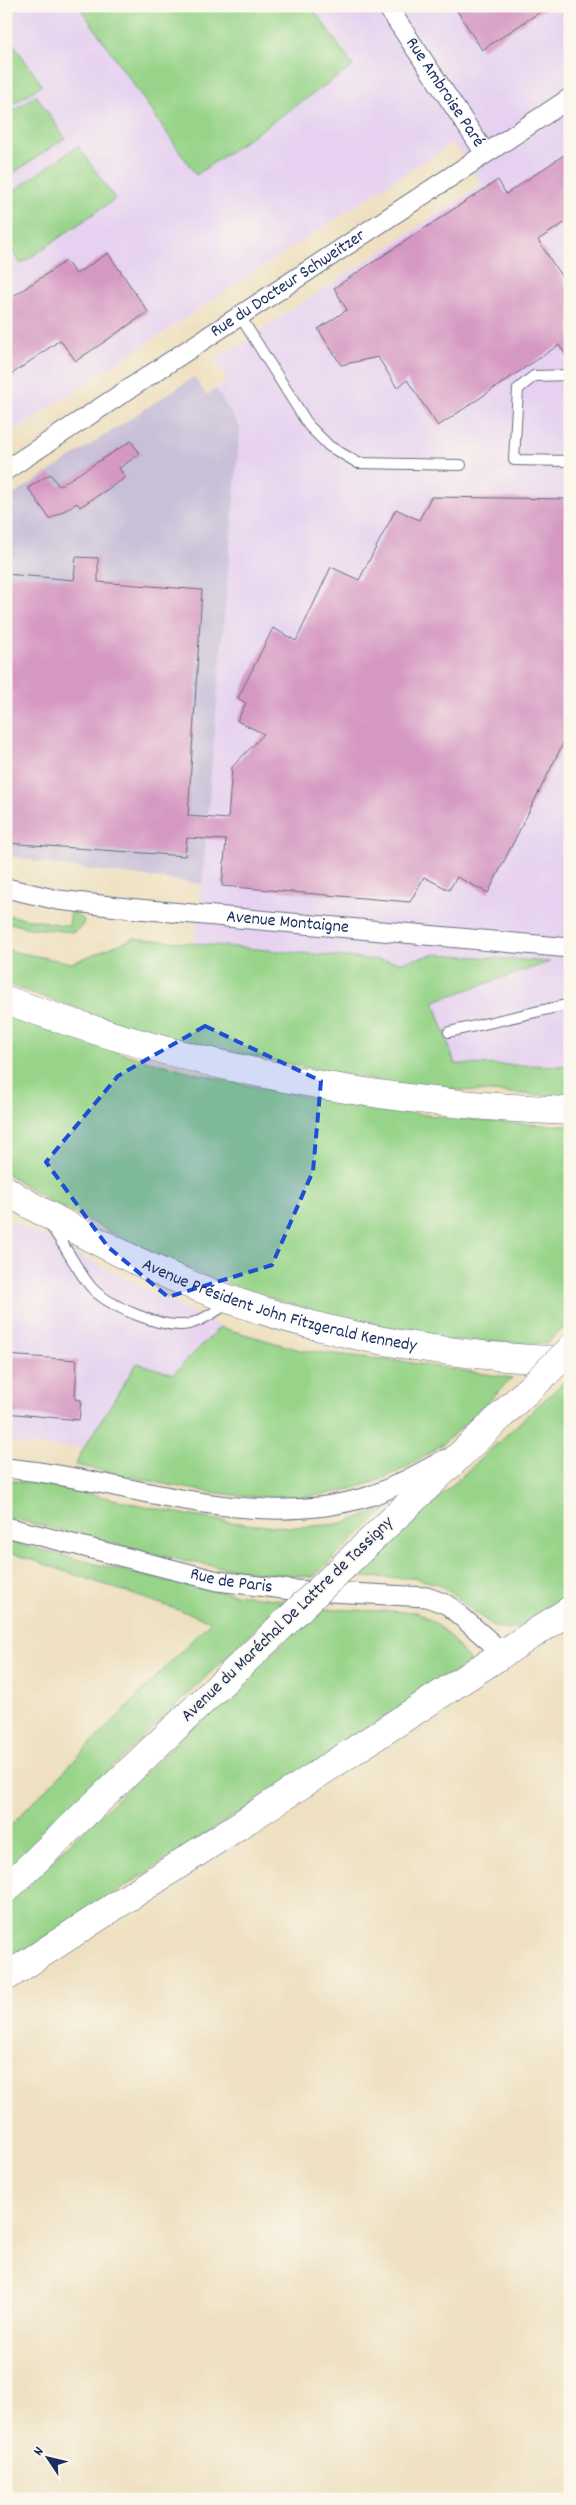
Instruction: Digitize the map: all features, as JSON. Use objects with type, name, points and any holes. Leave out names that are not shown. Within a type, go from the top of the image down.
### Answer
[{"type":"main road","points":[[6,1000],[97,1031],[163,1049],[319,1084],[442,1102],[570,1111]]},
{"type":"main road","name":"Avenue Président John Fitzgerald Kennedy","points":[[11,1193],[112,1249],[232,1302],[311,1326],[378,1340],[471,1354],[570,1361]]},
{"type":"main road","name":"Avenue du Maréchal De Lattre de Tassigny","points":[[6,1889],[474,1444],[570,1350]]},
{"type":"main road","points":[[6,1977],[570,1610]]},
{"type":"street","name":"Rue Ambroise Paré","points":[[387,6],[485,153]]},
{"type":"street","name":"Rue du Docteur Schweitzer","points":[[6,470],[570,98]]},
{"type":"street","name":"Avenue Montaigne","points":[[6,888],[58,900],[127,908],[570,948]]},
{"type":"street","points":[[6,1468],[68,1476],[207,1504],[250,1509],[293,1510],[332,1506],[385,1490],[474,1444]]},
{"type":"street","name":"Rue de Paris","points":[[6,1527],[218,1581],[292,1590],[427,1597],[448,1605],[503,1653]]},
{"type":"lane","points":[[240,316],[309,426],[329,446],[358,463],[461,465]]},
{"type":"lane","points":[[570,375],[534,376],[518,389],[514,460],[570,461]]},
{"type":"lane","points":[[449,1032],[570,1004]]},
{"type":"lane","points":[[11,1193],[52,1227],[91,1287],[111,1303],[177,1325],[198,1321],[232,1302]]},
{"type":"highlighted area","points":[[205,1026],[321,1081],[313,1171],[272,1265],[168,1297],[108,1247],[46,1162],[118,1076]]},
{"type":"shaded area","points":[[6,6],[570,6],[570,1066],[455,1064],[185,1018],[202,884],[240,428],[216,389],[227,380],[215,360],[482,185],[453,142],[6,436]]},
{"type":"shaded area","points":[[194,377],[206,395],[216,389],[240,428],[202,884],[46,864],[6,855],[6,500]]},
{"type":"shaded area","points":[[6,1218],[220,1327],[173,1374],[137,1363],[84,1448],[6,1444]]},
{"type":"green space","points":[[79,6],[311,6],[353,66],[196,175]]},
{"type":"green space","points":[[6,33],[42,85],[6,109]]},
{"type":"green space","points":[[36,95],[65,138],[6,178],[6,116]]},
{"type":"green space","points":[[78,146],[115,199],[21,264],[6,243],[6,196]]},
{"type":"green space","points":[[71,911],[84,920],[82,926],[74,932],[29,928],[6,922],[6,915],[69,926]]},
{"type":"green space","points":[[134,938],[401,962],[437,954],[550,962],[434,1001],[455,1064],[570,1066],[570,1097],[413,1087],[313,1069],[214,1048],[130,1027],[6,984],[6,950],[72,963]]},
{"type":"green space","points":[[6,1015],[59,1034],[167,1066],[222,1080],[334,1102],[492,1122],[570,1125],[570,1322],[546,1344],[447,1340],[357,1321],[257,1295],[194,1271],[116,1235],[48,1200],[6,1173]]},
{"type":"green space","points":[[220,1327],[300,1350],[405,1362],[512,1378],[464,1425],[434,1450],[391,1475],[348,1490],[304,1496],[259,1497],[167,1484],[75,1465],[137,1363],[173,1374]]},
{"type":"green space","points":[[570,1378],[570,1593],[525,1623],[509,1630],[494,1627],[441,1585],[415,1578],[353,1577]]},
{"type":"green space","points":[[6,1480],[86,1493],[167,1511],[247,1524],[288,1527],[328,1525],[350,1521],[387,1508],[313,1577],[257,1573],[184,1561],[6,1517]]},
{"type":"green space","points":[[6,1541],[179,1584],[214,1591],[285,1600],[6,1871],[6,1830],[211,1621],[6,1551]]},
{"type":"green space","points":[[319,1609],[416,1612],[440,1627],[470,1662],[6,1964],[6,1903]]},
{"type":"building","points":[[454,6],[549,6],[482,50]]},
{"type":"building","points":[[570,151],[570,219],[538,240],[570,290],[570,361],[559,345],[438,426],[407,380],[397,388],[378,357],[341,365],[318,329],[347,310],[334,288],[498,180],[506,194]]},
{"type":"building","points":[[108,253],[148,312],[76,361],[60,340],[12,374],[6,365],[6,301],[66,261],[76,274]]},
{"type":"building","points":[[131,441],[140,454],[119,468],[125,478],[80,507],[77,503],[50,519],[28,488],[50,474],[59,486]]},
{"type":"building","points":[[431,497],[570,499],[570,730],[488,893],[457,877],[449,890],[424,877],[410,902],[222,886],[226,840],[187,838],[185,856],[6,843],[6,574],[74,580],[76,557],[98,558],[98,582],[202,590],[188,816],[228,819],[232,767],[264,734],[237,721],[246,703],[238,698],[273,628],[296,641],[331,567],[359,580],[396,509],[419,520]]},
{"type":"building","points":[[6,1355],[77,1360],[75,1399],[81,1400],[79,1420],[6,1413]]}]
